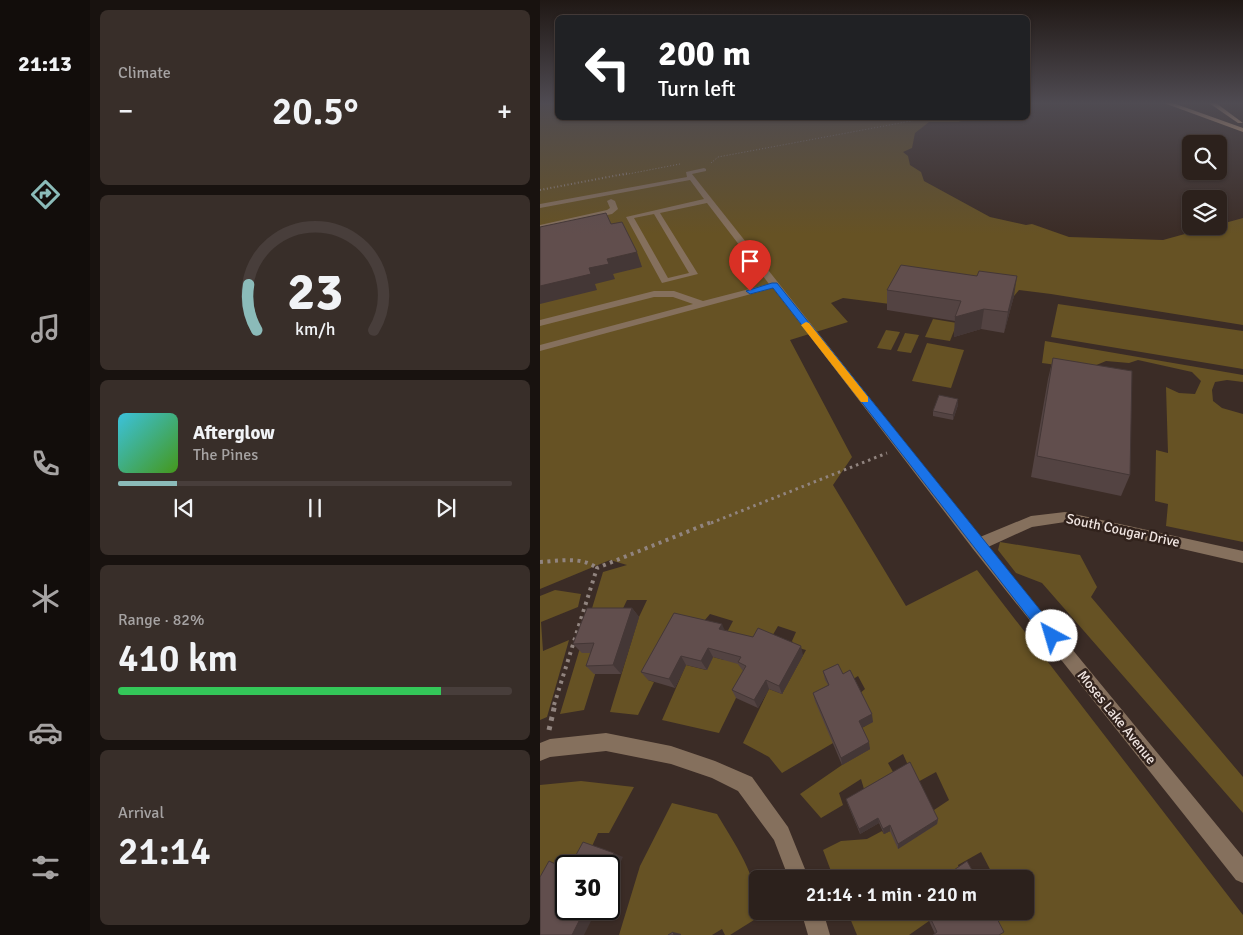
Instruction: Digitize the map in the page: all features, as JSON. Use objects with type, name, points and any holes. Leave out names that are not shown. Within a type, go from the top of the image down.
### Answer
[{"type":"street","points":[[540,220],[611,202],[614,196],[626,191],[686,172],[704,170]]},
{"type":"street","name":"Moses Lake Avenue","points":[[686,172],[978,545],[1243,873]]},
{"type":"street","points":[[540,206],[626,191]]},
{"type":"street","points":[[540,213],[603,200],[611,202]]},
{"type":"street","points":[[656,212],[694,274],[665,281],[630,217],[709,200]]},
{"type":"street","points":[[540,226],[609,212],[614,209],[611,202]]},
{"type":"street","points":[[540,348],[775,285]]},
{"type":"street","points":[[540,323],[654,294],[674,294],[702,304]]},
{"type":"street","name":"South Cougar Drive","points":[[978,545],[1031,520],[1046,516],[1065,516],[1243,557]]},
{"type":"street","points":[[540,752],[550,748],[606,742],[632,746],[671,755],[706,767],[745,784],[781,834],[795,870]]},
{"type":"street","points":[[815,920],[819,935]]},
{"type":"path","points":[[704,170],[718,157],[774,147]]},
{"type":"path","points":[[540,190],[686,172]]},
{"type":"path","points":[[597,568],[902,447]]},
{"type":"path","points":[[540,562],[584,561],[593,564],[597,568]]},
{"type":"path","points":[[549,722],[597,568]]},
{"type":"shaded area","points":[[540,147],[912,147],[903,152],[908,156],[910,165],[921,172],[924,181],[990,217],[1026,225],[1032,224],[1069,237],[1163,240],[1182,235],[1227,235],[1227,222],[1243,218],[1243,325],[1051,294],[1019,290],[1014,296],[976,291],[890,304],[843,298],[831,303],[848,322],[790,340],[852,457],[833,485],[906,606],[977,570],[1243,915],[1243,935],[998,935],[994,920],[1034,920],[1034,870],[990,870],[981,852],[958,865],[958,870],[831,870],[823,850],[841,841],[867,839],[882,831],[884,834],[931,812],[949,800],[936,772],[916,783],[903,754],[888,763],[893,772],[864,789],[861,779],[839,793],[843,805],[821,818],[800,794],[842,765],[870,749],[860,729],[872,722],[859,694],[865,689],[858,676],[831,693],[833,743],[782,773],[769,757],[743,743],[769,689],[782,694],[806,650],[795,647],[792,641],[796,632],[778,626],[736,698],[719,733],[662,720],[686,665],[706,670],[713,657],[724,660],[724,638],[733,621],[710,614],[699,627],[679,622],[648,680],[654,682],[638,715],[610,712],[639,617],[647,600],[627,600],[602,652],[584,710],[560,714],[603,572],[627,565],[610,560],[540,589]]},
{"type":"shaded area","points":[[1058,304],[1243,331],[1243,369],[1051,337]]},
{"type":"shaded area","points":[[933,319],[957,323],[950,341],[925,337]]},
{"type":"shaded area","points":[[886,330],[900,332],[891,350],[877,348]]},
{"type":"shaded area","points":[[905,333],[919,335],[911,353],[897,351]]},
{"type":"shaded area","points":[[1045,341],[1243,375],[1243,382],[1227,380],[1215,382],[1212,390],[1213,401],[1222,408],[1243,414],[1243,542],[1166,526],[1168,504],[1155,501],[1156,450],[1168,453],[1166,387],[1179,393],[1195,394],[1201,381],[1192,372],[1138,360],[1129,363],[1106,361],[1087,369],[1042,363]]},
{"type":"shaded area","points":[[927,343],[964,350],[951,388],[912,381]]},
{"type":"shaded area","points":[[1000,542],[1080,555],[1097,587],[1091,597],[1243,777],[1243,813],[1042,583],[1016,573],[998,550]]},
{"type":"shaded area","points":[[555,590],[581,594],[578,607],[541,622],[543,651],[569,640],[547,717],[540,720],[540,596]]},
{"type":"shaded area","points":[[581,781],[634,787],[609,833],[598,833],[588,855],[555,855],[555,874],[540,902],[540,785]]},
{"type":"shaded area","points":[[672,803],[717,814],[749,872],[749,920],[754,920],[730,935],[725,935],[722,929],[712,935],[619,935],[640,866]]},
{"type":"shaded area","points":[[851,920],[929,921],[909,935],[857,935]]},
{"type":"building","points":[[606,213],[611,224],[622,222],[637,252],[607,259],[609,264],[589,268],[591,274],[540,286],[540,227]]},
{"type":"building","points":[[901,265],[977,276],[979,271],[1017,276],[1008,312],[984,309],[955,317],[961,301],[887,290]]},
{"type":"building","points":[[1053,358],[1132,371],[1130,475],[1037,456]]},
{"type":"building","points":[[939,395],[958,399],[953,415],[933,411]]},
{"type":"building","points":[[587,608],[632,608],[613,665],[586,666],[594,643],[573,644]]},
{"type":"building","points":[[674,613],[722,624],[719,629],[753,637],[758,628],[801,646],[779,686],[766,680],[754,700],[732,690],[746,666],[738,662],[741,657],[708,648],[701,661],[681,656],[669,679],[641,672]]},
{"type":"building","points":[[838,664],[843,674],[850,670],[872,714],[859,721],[869,742],[841,758],[813,693],[829,685],[823,671]]},
{"type":"building","points":[[910,762],[938,819],[898,844],[890,825],[883,829],[878,818],[859,829],[846,799]]},
{"type":"building","points":[[583,842],[614,853],[613,855],[576,855]]},
{"type":"building","points":[[549,861],[555,864],[555,920],[580,920],[572,935],[540,935],[540,877]]},
{"type":"building","points":[[967,861],[972,870],[954,870]]},
{"type":"building","points":[[931,920],[998,920],[1004,932],[999,935],[933,935],[937,932]]},
{"type":"slow traffic","points":[[806,325],[864,399]]},
{"type":"route","points":[[750,291],[775,285],[978,545],[1052,636]]}]
